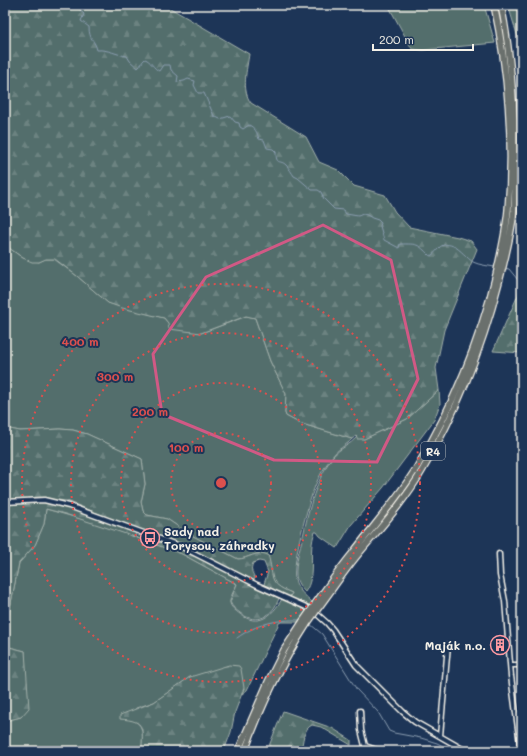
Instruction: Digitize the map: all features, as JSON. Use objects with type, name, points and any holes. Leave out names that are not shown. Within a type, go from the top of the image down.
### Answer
[{"type":"highway","name":"R4","points":[[494,5],[501,35],[508,100],[510,180],[508,212],[500,268]]},
{"type":"highway","name":"R4","points":[[238,751],[268,682],[284,650],[305,623],[352,554],[387,510],[416,469],[448,412],[472,355],[509,241],[514,212],[516,179],[514,99],[508,36],[501,5]]},
{"type":"highway","name":"R4","points":[[245,751],[273,684],[305,623]]},
{"type":"street","points":[[5,502],[44,500],[69,506],[182,547],[257,586],[306,607],[327,623],[339,638],[356,665],[403,712],[415,722],[466,751]]},
{"type":"street","points":[[499,554],[500,575],[505,601],[521,751]]},
{"type":"street","points":[[440,736],[448,646]]},
{"type":"street","points":[[511,665],[522,665]]},
{"type":"street","points":[[360,711],[364,746],[379,751]]},
{"type":"highlighted area","points":[[323,225],[391,260],[418,379],[377,462],[274,460],[162,414],[153,354],[206,277]]},
{"type":"green space","points":[[5,5],[165,5],[249,54],[245,86],[251,103],[306,137],[319,162],[338,170],[354,186],[385,195],[395,212],[409,227],[471,241],[477,249],[444,330],[436,368],[439,390],[407,419],[364,439],[357,439],[356,436],[352,439],[299,423],[286,416],[286,394],[270,361],[255,318],[246,316],[201,333],[169,329],[168,323],[164,318],[122,308],[108,303],[55,259],[32,262],[23,258],[5,245]]},
{"type":"green space","points":[[388,5],[484,5],[495,43],[423,50],[412,49]]},
{"type":"green space","points":[[508,5],[513,5],[522,17],[522,51]]},
{"type":"green space","points":[[5,245],[23,258],[39,262],[45,259],[54,259],[77,276],[108,303],[164,318],[168,323],[201,333],[247,316],[255,318],[270,361],[286,394],[286,416],[299,423],[352,439],[334,454],[320,475],[312,494],[301,533],[296,560],[295,579],[300,590],[313,603],[310,608],[289,598],[292,593],[278,586],[274,582],[267,555],[256,554],[238,559],[189,534],[167,519],[147,515],[143,511],[141,502],[145,484],[142,459],[87,434],[73,430],[60,429],[20,431],[5,428]]},
{"type":"green space","points":[[521,266],[522,353],[493,351],[518,295]]},
{"type":"green space","points":[[439,390],[440,404],[434,420],[383,488],[351,525],[337,548],[315,532],[312,547],[309,586],[305,592],[297,580],[296,566],[314,494],[327,465],[333,456],[357,437],[364,439],[407,419]]},
{"type":"green space","points":[[5,428],[20,431],[60,429],[73,430],[87,434],[142,459],[145,484],[141,502],[143,511],[147,515],[167,519],[189,534],[238,559],[256,554],[268,555],[275,582],[278,586],[292,593],[289,598],[263,587],[268,572],[264,562],[259,561],[253,563],[252,572],[255,578],[253,582],[176,542],[134,528],[67,501],[48,499],[47,502],[64,506],[135,532],[136,535],[135,537],[46,509],[44,524],[35,545],[19,563],[5,633]]},
{"type":"green space","points":[[46,509],[102,525],[182,554],[237,584],[230,604],[235,610],[247,618],[259,620],[264,618],[274,610],[282,599],[308,610],[301,622],[279,623],[247,690],[242,694],[244,688],[190,677],[154,702],[136,708],[129,719],[141,727],[142,751],[5,751],[5,721],[21,717],[25,671],[25,651],[5,646],[5,633],[19,563],[35,545],[44,524]]},
{"type":"green space","points":[[138,535],[150,537],[181,549],[279,598],[273,610],[264,617],[258,619],[246,617],[236,610],[230,602],[237,584],[182,554],[137,538]]},
{"type":"green space","points":[[5,646],[25,651],[29,708],[21,717],[5,721]]},
{"type":"green space","points":[[229,665],[239,666],[241,669],[244,688],[235,712],[231,732],[224,751],[142,751],[141,727],[135,722],[120,719],[120,715],[154,702],[190,677]]},
{"type":"green space","points":[[283,711],[332,728],[351,740],[351,745],[321,727],[312,725],[305,733],[301,751],[267,751]]},
{"type":"waterway","points":[[79,5],[79,9],[84,14],[81,21],[89,27],[90,35],[97,50],[105,50],[127,56],[138,68],[145,59],[159,71],[163,65],[170,65],[171,70],[178,76],[177,82],[188,79],[195,81],[194,85],[198,93],[204,93],[214,116],[220,119],[230,116],[235,122],[239,123],[240,127],[243,129],[249,125],[253,127],[257,132],[259,139],[264,140],[267,148],[273,149],[276,152],[278,161],[284,163],[294,176],[312,190],[318,190],[321,192],[324,199],[334,209],[343,210],[346,214],[358,216],[363,214],[378,220],[381,223],[380,226],[384,240],[399,248],[400,244],[414,244],[420,246],[430,256],[442,246],[448,245],[456,248],[473,262],[495,267]]},
{"type":"waterway","points":[[504,268],[509,269],[518,280],[522,279]]},
{"type":"waterway","points":[[237,638],[244,633],[267,623],[283,620],[300,620]]},
{"type":"waterway","points":[[310,624],[322,634],[357,690],[378,712],[389,731],[421,738],[437,743],[453,751]]},
{"type":"place","name":"Sady nad Torysou, záhradky","points":[[150,538]]},
{"type":"place","name":"Maják n.o.","points":[[500,645]]}]
